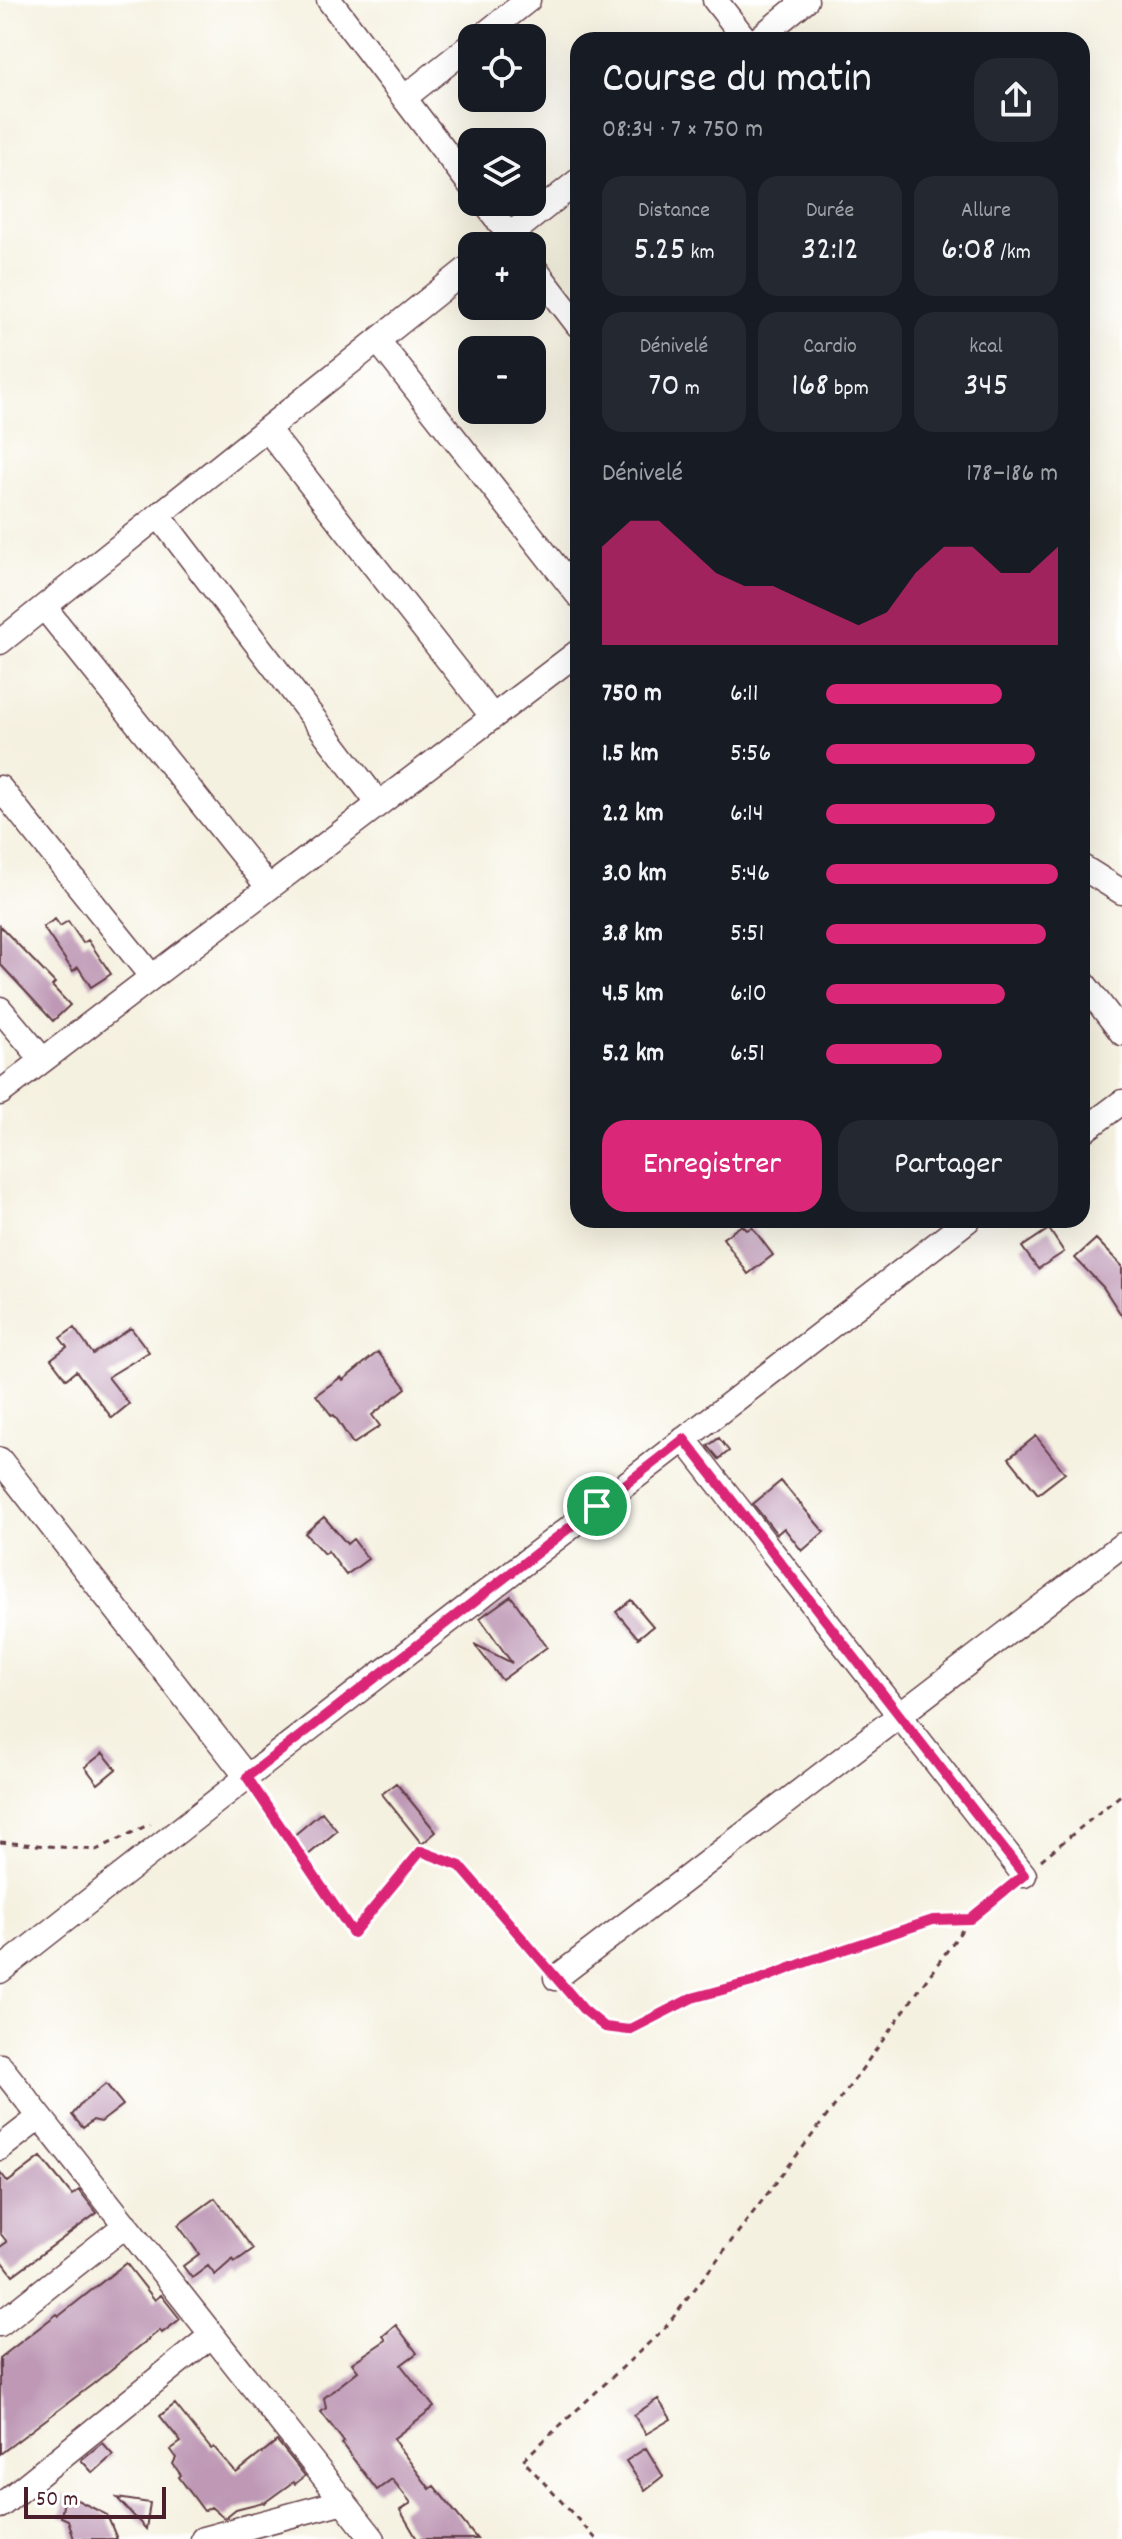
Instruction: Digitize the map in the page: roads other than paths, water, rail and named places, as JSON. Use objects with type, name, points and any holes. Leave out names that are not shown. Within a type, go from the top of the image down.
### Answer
[{"type":"street","points":[[329,0],[458,169]]},
{"type":"street","points":[[498,24],[528,0]]},
{"type":"street","points":[[715,0],[740,32]]},
{"type":"street","points":[[767,32],[806,0]]},
{"type":"street","points":[[404,98],[458,55]]},
{"type":"street","points":[[519,232],[570,188]]},
{"type":"street","points":[[0,642],[458,276]]},
{"type":"street","points":[[546,283],[570,315]]},
{"type":"street","points":[[378,341],[570,585]]},
{"type":"street","points":[[267,429],[493,717]]},
{"type":"street","points":[[159,516],[379,804]]},
{"type":"street","points":[[44,607],[269,888]]},
{"type":"street","points":[[0,1093],[570,658]]},
{"type":"street","points":[[0,788],[152,977]]},
{"type":"street","points":[[1090,872],[1122,892]]},
{"type":"street","points":[[1090,991],[1122,1033]]},
{"type":"street","points":[[0,1009],[43,1060]]},
{"type":"street","points":[[1090,1126],[1122,1102]]},
{"type":"street","points":[[0,1971],[958,1228]]},
{"type":"street","points":[[684,1439],[1024,1875]]},
{"type":"street","points":[[0,1460],[247,1777]]},
{"type":"street","points":[[556,1978],[1122,1545]]},
{"type":"street","points":[[0,2066],[373,2539]]},
{"type":"street","points":[[0,2148],[40,2117]]},
{"type":"street","points":[[0,2324],[126,2225]]},
{"type":"street","points":[[0,2506],[212,2335]]},
{"type":"street","points":[[203,2539],[344,2501]]}]
